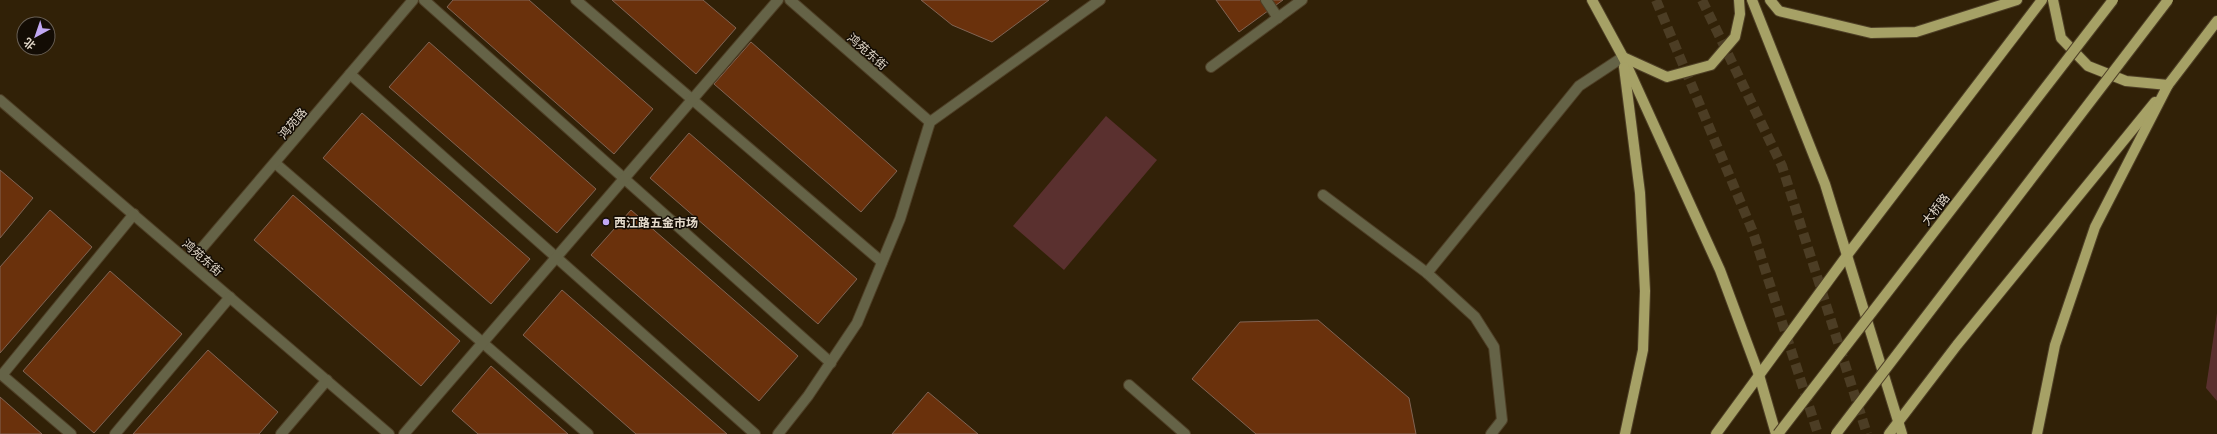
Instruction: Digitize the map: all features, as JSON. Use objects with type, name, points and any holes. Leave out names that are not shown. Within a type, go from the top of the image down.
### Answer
[{"type":"main road","points":[[1592,0],[1623,57],[1720,270],[1759,375],[1777,434]]},
{"type":"main road","points":[[1623,57],[1667,77],[1711,65],[1735,38],[1740,14],[1739,0]]},
{"type":"main road","points":[[1752,0],[1825,184],[1848,254],[1902,434]]},
{"type":"main road","points":[[1770,0],[1779,11],[1871,33],[1916,32],[2017,0]]},
{"type":"main road","points":[[1716,434],[1848,254],[2042,0]]},
{"type":"main road","points":[[2052,0],[2061,38],[2088,66],[2126,81],[2168,85]]},
{"type":"main road","name":"大桥路","points":[[1777,434],[2113,0]]},
{"type":"main road","points":[[1836,434],[2168,0]]},
{"type":"main road","points":[[1888,434],[1957,345],[2168,85],[2217,21]]},
{"type":"main road","points":[[1623,57],[1640,193],[1645,291],[1643,350],[1625,434]]},
{"type":"main road","points":[[2037,434],[2055,345],[2094,227],[2168,85]]},
{"type":"street","name":"鸿苑路","points":[[190,262],[413,0]]},
{"type":"street","points":[[424,0],[831,363]]},
{"type":"street","points":[[576,0],[882,262]]},
{"type":"street","points":[[404,434],[778,0]]},
{"type":"street","name":"鸿苑东街","points":[[790,0],[930,122]]},
{"type":"street","points":[[778,434],[831,363],[857,323],[900,219],[930,122],[1100,0]]},
{"type":"street","points":[[1266,0],[1278,18]]},
{"type":"street","points":[[1211,67],[1302,0]]},
{"type":"street","points":[[1427,273],[1579,86],[1623,57]]},
{"type":"street","points":[[350,74],[755,434]]},
{"type":"street","name":"鸿苑东街","points":[[0,100],[389,434]]},
{"type":"street","points":[[275,163],[588,434]]},
{"type":"street","points":[[1323,196],[1427,273],[1475,317],[1494,348],[1502,420],[1491,434]]},
{"type":"street","points":[[71,434],[2,375],[134,214]]},
{"type":"street","points":[[116,434],[230,297]]},
{"type":"street","points":[[281,434],[327,380]]},
{"type":"street","points":[[1129,385],[1185,434]]},
{"type":"shaded area","points":[[1106,116],[1157,160],[1064,270],[1013,226]]},
{"type":"shaded area","points":[[2217,313],[2217,401],[2206,388]]},
{"type":"building","points":[[453,0],[529,0],[653,109],[614,154],[447,7]]},
{"type":"building","points":[[612,0],[703,0],[736,28],[696,74]]},
{"type":"building","points":[[921,0],[1049,0],[992,42],[952,25]]},
{"type":"building","points":[[1216,0],[1283,0],[1239,32]]},
{"type":"building","points":[[429,42],[596,189],[557,233],[389,87]]},
{"type":"building","points":[[751,42],[897,171],[861,212],[714,84]]},
{"type":"building","points":[[362,113],[530,259],[491,304],[323,158]]},
{"type":"building","points":[[689,133],[857,279],[818,324],[650,178]]},
{"type":"building","points":[[0,170],[33,198],[0,238]]},
{"type":"building","points":[[293,195],[460,341],[421,386],[254,240]]},
{"type":"building","points":[[50,210],[92,247],[0,353],[0,267]]},
{"type":"building","points":[[631,210],[798,356],[759,401],[591,255]]},
{"type":"building","points":[[110,271],[182,334],[94,433],[23,371]]},
{"type":"building","points":[[562,290],[727,434],[636,434],[523,335]]},
{"type":"building","points":[[1318,320],[1409,398],[1416,434],[1256,434],[1192,379],[1240,322]]},
{"type":"building","points":[[208,350],[278,412],[259,434],[133,434]]},
{"type":"building","points":[[491,366],[568,434],[478,434],[452,411]]},
{"type":"building","points":[[928,392],[978,434],[892,434]]},
{"type":"building","points":[[0,397],[42,434],[0,434]]},
{"type":"tunnel","points":[[1656,0],[1753,232],[1818,434]]},
{"type":"tunnel","points":[[1702,0],[1782,166],[1867,434]]},
{"type":"place","name":"西江路五金市场","points":[[606,222]]}]
